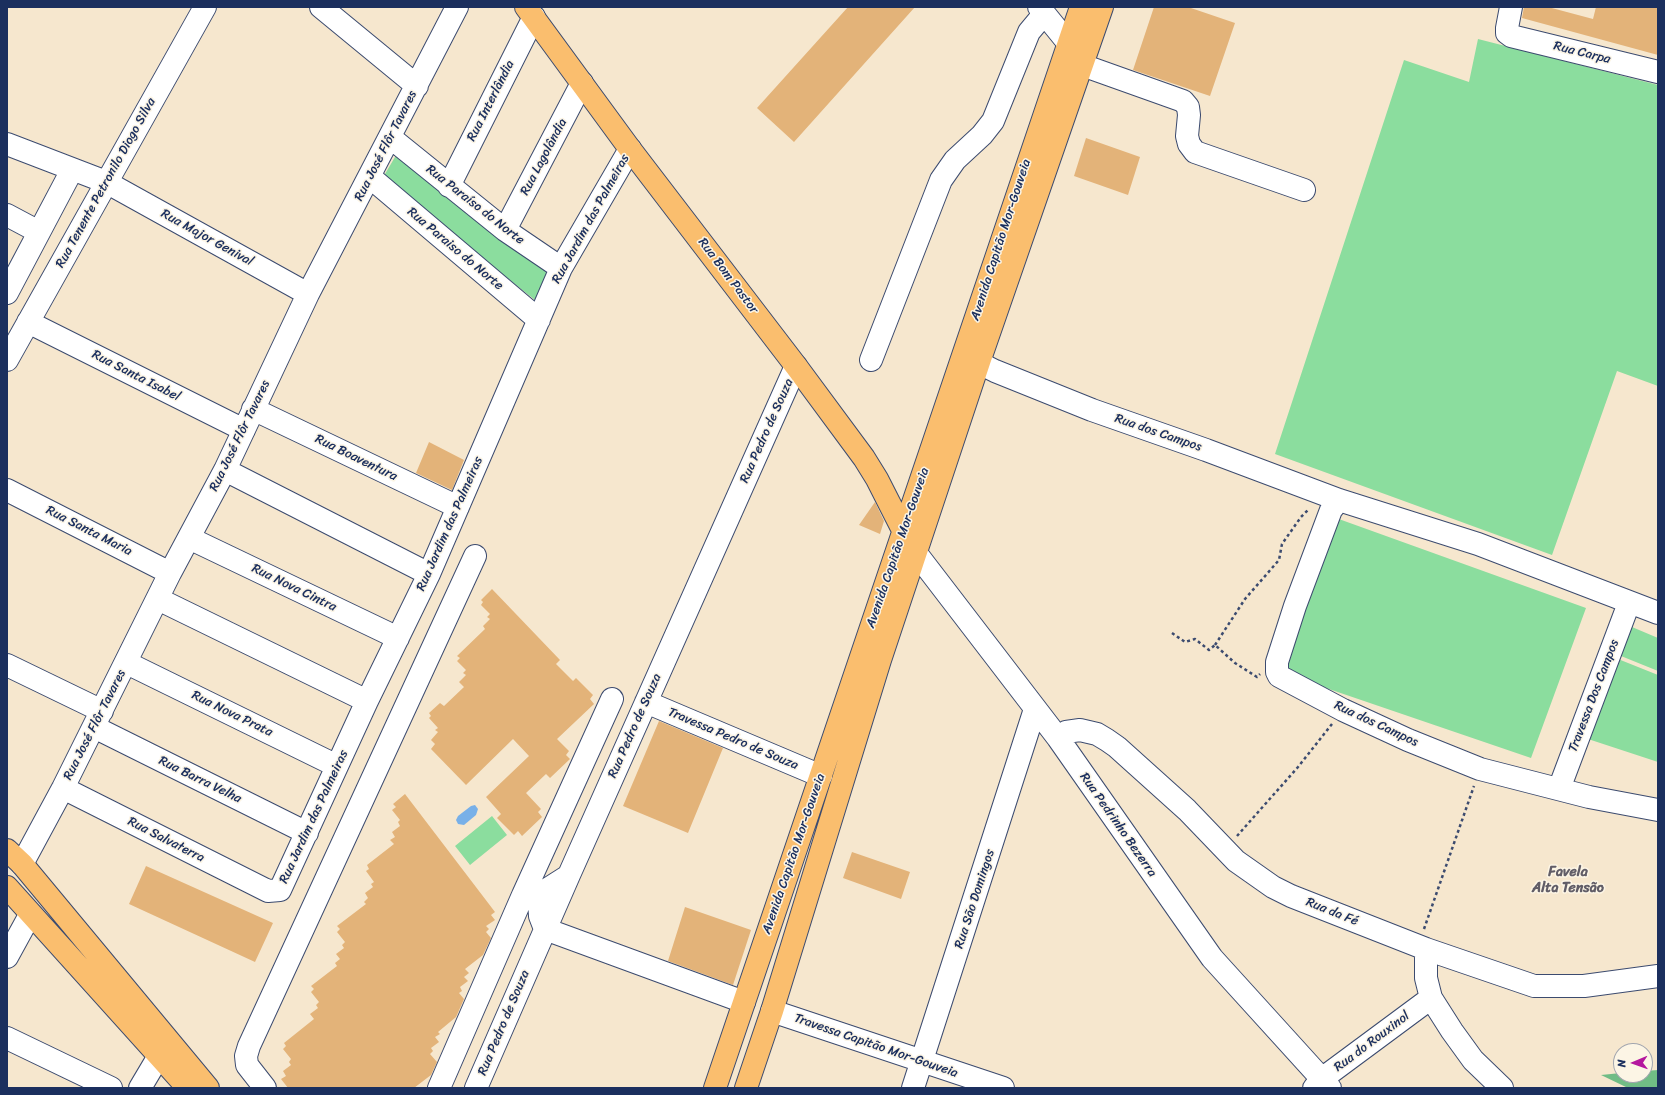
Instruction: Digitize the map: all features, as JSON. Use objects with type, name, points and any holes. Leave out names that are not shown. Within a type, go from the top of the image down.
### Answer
[{"type":"main road","name":"Avenida Capitão Mor-Gouveia","points":[[746,1088],[772,1011],[880,660],[980,359],[1033,176],[1069,44],[1081,7]]},
{"type":"main road","name":"Avenida Capitão Mor-Gouveia","points":[[715,1088],[904,531],[1033,176],[1082,65],[1102,7]]},
{"type":"main road","name":"Rua Bom Pastor","points":[[530,12],[630,149],[796,366],[874,474],[916,553]]},
{"type":"main road","points":[[14,857],[208,1088]]},
{"type":"main road","points":[[7,887],[188,1088]]},
{"type":"street","name":"Rua Tenente Petronilo Diogo Silva","points":[[7,360],[205,7]]},
{"type":"street","points":[[321,7],[417,86]]},
{"type":"street","name":"Rua José Flôr Tavares","points":[[14,857],[63,788],[127,663],[170,573],[244,430],[308,294],[457,7]]},
{"type":"street","name":"Rua Carpa","points":[[1511,7],[1507,32],[1512,36],[1658,72]]},
{"type":"street","points":[[871,360],[941,180],[955,160],[982,135],[993,121],[1029,32],[1041,10],[1069,44]]},
{"type":"street","name":"Rua Interlândia","points":[[449,186],[530,12]]},
{"type":"street","points":[[1082,65],[1183,101],[1188,107],[1189,115],[1187,136],[1189,144],[1195,152],[1304,190]]},
{"type":"street","name":"Rua Lagolândia","points":[[505,230],[582,83]]},
{"type":"street","name":"Rua Paraíso do Norte","points":[[390,138],[505,230],[561,268]]},
{"type":"street","name":"Rua Major Genival","points":[[7,144],[106,182],[308,294]]},
{"type":"street","name":"Rua Jardim das Palmeiras","points":[[268,892],[280,890],[283,886],[367,701],[429,574],[561,268],[630,149]]},
{"type":"street","points":[[7,293],[72,170]]},
{"type":"street","name":"Rua Paraiso do Norte","points":[[370,177],[539,320]]},
{"type":"street","points":[[7,215],[39,232]]},
{"type":"street","name":"Rua Santa Isabel","points":[[28,322],[244,430]]},
{"type":"street","name":"Rua dos Campos","points":[[980,359],[985,366],[995,372],[1092,410],[1206,450],[1335,505],[1478,544],[1658,613]]},
{"type":"street","name":"Rua Pedro de Souza","points":[[476,1088],[569,875],[796,366]]},
{"type":"street","name":"Rua Boaventura","points":[[253,409],[458,507]]},
{"type":"street","points":[[224,470],[429,574]]},
{"type":"street","name":"Rua Santa Maria","points":[[7,490],[170,573]]},
{"type":"street","points":[[1278,674],[1277,662],[1295,606],[1335,505]]},
{"type":"street","name":"Rua Nova Cintra","points":[[189,538],[398,638]]},
{"type":"street","name":"Rua Pedrinho Bezerra","points":[[916,553],[1058,738],[1212,958],[1322,1085]]},
{"type":"street","points":[[265,1088],[247,1065],[246,1056],[249,1046],[475,556]]},
{"type":"street","points":[[158,599],[367,701]]},
{"type":"street","name":"Travessa Dos Campos","points":[[1560,789],[1629,603]]},
{"type":"street","name":"Rua Nova Prata","points":[[127,663],[337,766]]},
{"type":"street","name":"Rua Barra Velha","points":[[7,665],[98,719],[307,832]]},
{"type":"street","name":"Rua dos Campos","points":[[1278,674],[1343,710],[1408,740],[1480,769],[1589,797],[1658,810]]},
{"type":"street","points":[[439,1088],[531,898],[612,699]]},
{"type":"street","name":"Travessa Pedro de Souza","points":[[646,702],[821,776]]},
{"type":"street","name":"Rua São Domingos","points":[[913,1088],[1035,710]]},
{"type":"street","name":"Rua da Fé","points":[[1058,738],[1066,732],[1080,730],[1097,734],[1108,740],[1187,810],[1241,865],[1279,890],[1422,948],[1534,986],[1584,986],[1658,976]]},
{"type":"street","name":"Rua Salvaterra","points":[[63,788],[268,892]]},
{"type":"street","points":[[531,898],[569,875]]},
{"type":"street","points":[[531,898],[545,930],[744,1002]]},
{"type":"street","points":[[7,957],[30,914]]},
{"type":"street","points":[[1422,948],[1426,978],[1432,998],[1452,1031],[1473,1060],[1502,1088]]},
{"type":"street","name":"Rua do Rouxinol","points":[[1322,1085],[1432,998]]},
{"type":"street","name":"Travessa Capitão Mor-Gouveia","points":[[772,1011],[1003,1088]]},
{"type":"street","points":[[7,1038],[111,1088]]},
{"type":"street","points":[[140,1088],[159,1056]]},
{"type":"path","points":[[1172,633],[1185,642],[1195,639],[1209,650],[1215,645],[1245,599],[1278,560],[1282,544],[1305,511],[1313,507],[1335,505]]},
{"type":"path","points":[[1215,645],[1235,663],[1257,677],[1263,670],[1273,676],[1278,674]]},
{"type":"path","points":[[1225,850],[1298,767],[1343,710]]},
{"type":"path","points":[[1422,948],[1480,769]]},
{"type":"green space","points":[[1478,39],[1658,85],[1658,386],[1617,371],[1552,555],[1275,454],[1404,60],[1469,82]]},
{"type":"green space","points":[[398,152],[554,275],[540,304],[382,179]]},
{"type":"green space","points":[[1336,518],[1586,608],[1531,758],[1282,673]]},
{"type":"green space","points":[[1632,627],[1658,638],[1658,671],[1621,656]]},
{"type":"green space","points":[[1618,659],[1658,675],[1658,762],[1588,739]]},
{"type":"green space","points":[[492,816],[507,835],[470,865],[455,846]]},
{"type":"green space","points":[[1653,1070],[1658,1070],[1658,1088],[1628,1088],[1618,1083],[1653,1083]]},
{"type":"green space","points":[[1613,1074],[1613,1081],[1601,1075]]},
{"type":"water","points":[[475,805],[478,809],[476,815],[464,825],[458,824],[456,820],[458,816],[471,806]]},
{"type":"building","points":[[848,7],[915,7],[794,142],[757,108]]},
{"type":"building","points":[[1154,7],[1188,7],[1235,23],[1210,96],[1133,70]]},
{"type":"building","points":[[1524,7],[1548,7],[1593,19],[1596,7],[1658,7],[1658,55],[1522,18]]},
{"type":"building","points":[[1086,138],[1140,157],[1128,195],[1074,176]]},
{"type":"building","points":[[429,442],[464,460],[452,490],[416,473]]},
{"type":"building","points":[[875,502],[884,521],[880,534],[859,525]]},
{"type":"building","points":[[492,589],[560,660],[556,664],[573,681],[576,678],[593,695],[590,699],[594,704],[557,739],[569,751],[566,755],[570,759],[550,778],[546,774],[526,793],[541,809],[538,812],[542,817],[522,836],[518,831],[514,835],[497,818],[501,814],[486,797],[529,756],[513,739],[466,785],[431,749],[435,744],[431,740],[438,732],[435,730],[438,728],[429,718],[431,716],[429,713],[440,703],[444,706],[464,687],[459,682],[466,675],[463,673],[466,670],[457,661],[460,658],[457,656],[485,629],[483,626],[490,619],[487,617],[490,614],[481,605],[483,602],[481,600]]},
{"type":"building","points":[[659,721],[723,748],[688,833],[623,806]]},
{"type":"building","points":[[405,794],[495,912],[491,915],[495,920],[486,926],[489,929],[486,932],[491,938],[483,955],[465,969],[469,973],[464,977],[468,981],[460,987],[462,991],[459,993],[464,999],[456,1017],[438,1032],[440,1034],[435,1037],[439,1042],[431,1048],[433,1051],[430,1054],[437,1062],[431,1075],[414,1088],[288,1088],[281,1079],[286,1076],[283,1071],[291,1065],[289,1062],[291,1059],[283,1049],[286,1046],[284,1043],[314,1019],[310,1014],[318,1008],[316,1005],[319,1002],[311,992],[314,989],[311,986],[337,966],[335,963],[340,959],[336,954],[344,948],[342,945],[345,942],[337,932],[340,929],[337,926],[366,904],[364,902],[368,898],[365,893],[373,887],[371,884],[374,882],[366,871],[369,869],[367,865],[394,844],[390,840],[395,837],[392,832],[400,826],[398,822],[400,820],[392,810],[396,807],[393,804]]},
{"type":"building","points":[[852,852],[910,872],[901,899],[843,878]]},
{"type":"building","points":[[146,866],[273,923],[255,962],[129,904]]},
{"type":"building","points":[[685,907],[751,930],[733,985],[668,961]]},
{"type":"district","name":"Favela Alta Tensão","points":[[1568,880]]}]
